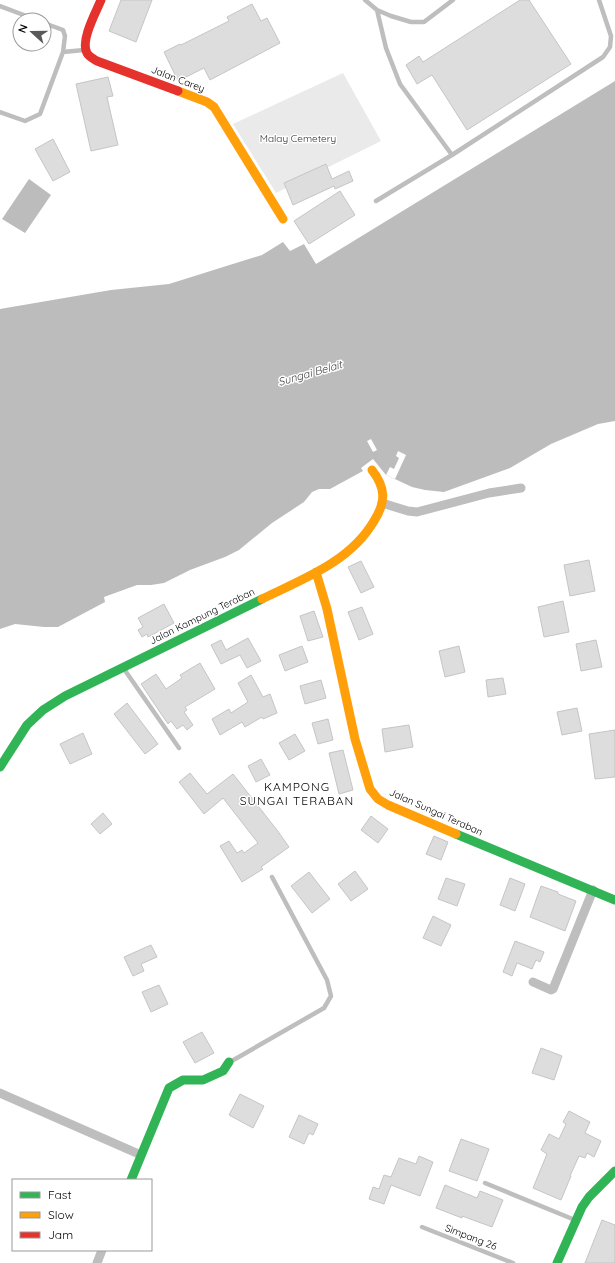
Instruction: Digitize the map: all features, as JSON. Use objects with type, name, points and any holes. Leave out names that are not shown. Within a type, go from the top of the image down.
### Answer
[{"type":"street","points":[[86,50],[86,41],[101,0]]},
{"type":"street","name":"Jalan Carey","points":[[86,50],[89,56],[97,61],[207,102],[211,105],[220,116],[283,219]]},
{"type":"street","name":"Jalan Kampung Teraban","points":[[0,767],[27,725],[44,710],[66,696],[316,572],[336,561],[359,543],[371,529],[384,500],[382,488],[372,470]]},
{"type":"street","points":[[382,503],[416,512],[489,493],[521,488]]},
{"type":"street","name":"Jalan Sungai Teraban","points":[[316,572],[326,609],[355,739],[370,789],[378,799],[418,818],[615,900]]},
{"type":"street","points":[[533,982],[550,990],[554,989],[593,890]]},
{"type":"street","points":[[131,1179],[169,1088],[183,1080],[203,1080],[222,1071],[229,1062]]},
{"type":"street","points":[[0,1093],[141,1155]]},
{"type":"street","points":[[557,1263],[582,1207],[589,1197],[615,1172]]},
{"type":"street","points":[[97,1263],[102,1251]]},
{"type":"lane","points":[[365,0],[377,10],[411,22],[424,22],[454,0]]},
{"type":"lane","points":[[376,201],[452,155],[603,57],[610,47],[611,36],[598,0]]},
{"type":"lane","points":[[0,6],[15,12]]},
{"type":"lane","points":[[377,10],[386,48],[400,84],[452,155]]},
{"type":"lane","points":[[0,112],[25,121],[40,114],[63,52],[65,36],[63,30],[52,26]]},
{"type":"lane","points":[[63,52],[86,50]]},
{"type":"lane","points":[[123,668],[179,748]]},
{"type":"lane","points":[[229,1062],[324,1008],[331,996],[327,980],[272,877]]},
{"type":"lane","points":[[485,1183],[576,1220]]},
{"type":"lane","name":"Simpang 26","points":[[422,1227],[513,1263]]},
{"type":"path","points":[[290,500],[290,511]]},
{"type":"green space","name":"Malay Cemetery","points":[[343,73],[381,141],[276,193],[233,124]]},
{"type":"water","name":"Sungai Belait","points":[[615,81],[615,421],[598,424],[551,444],[510,468],[444,492],[412,487],[386,475],[373,459],[361,468],[363,471],[330,489],[319,489],[312,492],[304,502],[272,523],[239,550],[225,557],[190,570],[164,583],[137,585],[104,597],[105,602],[58,627],[15,624],[0,629],[0,309],[111,290],[169,284],[262,255],[283,242],[290,251],[304,244],[316,264]]},
{"type":"water","points":[[29,179],[51,195],[25,233],[2,219]]},
{"type":"pier","points":[[371,439],[377,450],[373,452],[367,441]]},
{"type":"pier","points":[[398,451],[406,455],[395,479],[386,475],[390,467],[394,469],[399,458],[396,456]]},
{"type":"building","points":[[121,0],[152,0],[136,42],[109,31]]},
{"type":"building","points":[[520,0],[529,0],[571,64],[467,130],[432,75],[417,84],[406,65],[419,56],[423,62]]},
{"type":"building","points":[[252,4],[261,21],[267,18],[280,43],[210,80],[204,68],[178,81],[164,52],[229,21],[227,17]]},
{"type":"building","points":[[108,77],[113,96],[107,97],[118,145],[91,151],[76,84]]},
{"type":"building","points":[[53,139],[70,172],[53,181],[35,149]]},
{"type":"building","points":[[326,164],[332,179],[349,171],[353,181],[335,189],[334,186],[293,205],[284,183]]},
{"type":"building","points":[[340,191],[355,215],[309,244],[294,221]]},
{"type":"building","points":[[589,560],[595,591],[570,596],[564,565]]},
{"type":"building","points":[[361,561],[374,587],[361,593],[348,567]]},
{"type":"building","points":[[563,601],[569,632],[544,637],[538,607]]},
{"type":"building","points":[[164,604],[174,623],[148,637],[147,634],[142,637],[138,630],[143,627],[138,618]]},
{"type":"building","points":[[362,607],[373,634],[359,640],[348,612]]},
{"type":"building","points":[[314,611],[323,637],[308,641],[300,616]]},
{"type":"building","points":[[248,638],[261,661],[247,668],[240,655],[221,664],[211,645],[221,640],[226,650]]},
{"type":"building","points":[[596,640],[602,667],[581,671],[576,644]]},
{"type":"building","points":[[302,646],[308,662],[285,671],[279,655]]},
{"type":"building","points":[[459,646],[465,672],[445,677],[439,651]]},
{"type":"building","points":[[200,663],[215,689],[185,707],[187,710],[184,712],[193,725],[187,730],[183,725],[177,729],[171,721],[168,724],[141,684],[156,674],[166,689],[182,678],[180,675]]},
{"type":"building","points":[[251,675],[263,697],[270,694],[277,713],[263,719],[262,717],[245,727],[242,722],[220,735],[212,719],[229,709],[231,713],[248,702],[238,683]]},
{"type":"building","points":[[503,678],[506,694],[488,697],[486,680]]},
{"type":"building","points":[[321,680],[326,698],[305,704],[300,686]]},
{"type":"building","points":[[127,703],[158,744],[145,754],[114,714]]},
{"type":"building","points":[[577,708],[582,731],[562,735],[557,712]]},
{"type":"building","points":[[328,719],[333,740],[318,744],[312,723]]},
{"type":"building","points":[[409,725],[413,747],[385,752],[382,729]]},
{"type":"building","points":[[615,730],[615,777],[595,779],[589,734]]},
{"type":"building","points":[[83,733],[92,754],[70,764],[60,744]]},
{"type":"building","points":[[295,734],[305,751],[289,760],[279,743]]},
{"type":"building","points":[[343,750],[353,790],[339,794],[329,753]]},
{"type":"building","points":[[261,759],[270,775],[256,782],[248,766]]},
{"type":"building","points":[[190,773],[207,794],[233,774],[289,847],[261,867],[263,869],[242,882],[220,846],[229,841],[237,853],[242,850],[244,853],[258,843],[223,798],[204,814],[179,782]]},
{"type":"building","points":[[103,813],[112,824],[100,834],[91,824]]},
{"type":"building","points":[[371,816],[388,829],[378,843],[361,830]]},
{"type":"building","points":[[434,836],[448,842],[441,860],[426,854]]},
{"type":"building","points":[[355,871],[368,889],[351,901],[338,884]]},
{"type":"building","points":[[309,872],[330,899],[312,913],[291,886]]},
{"type":"building","points":[[446,878],[465,884],[457,906],[438,899]]},
{"type":"building","points":[[510,878],[525,884],[515,911],[500,905]]},
{"type":"building","points":[[541,886],[576,901],[565,931],[530,917]]},
{"type":"building","points":[[433,916],[451,925],[441,946],[423,938]]},
{"type":"building","points":[[515,941],[544,952],[540,962],[536,960],[532,969],[517,963],[512,976],[503,972]]},
{"type":"building","points":[[151,945],[157,957],[141,964],[144,971],[133,976],[124,957]]},
{"type":"building","points":[[159,985],[168,1004],[151,1012],[142,992]]},
{"type":"building","points":[[202,1032],[214,1053],[195,1063],[183,1042]]},
{"type":"building","points":[[541,1048],[562,1056],[554,1080],[532,1073]]},
{"type":"building","points":[[240,1094],[264,1106],[253,1128],[229,1115]]},
{"type":"building","points":[[569,1111],[590,1122],[585,1133],[601,1141],[594,1157],[587,1153],[585,1158],[579,1156],[561,1200],[533,1188],[547,1154],[541,1150],[549,1134],[559,1139],[566,1124],[563,1122]]},
{"type":"building","points":[[299,1115],[318,1124],[313,1135],[309,1133],[304,1144],[289,1137]]},
{"type":"building","points":[[461,1139],[489,1149],[477,1181],[449,1171]]},
{"type":"building","points":[[419,1156],[433,1162],[420,1196],[391,1185],[384,1204],[369,1199],[373,1187],[379,1189],[384,1175],[391,1177],[399,1158],[416,1164]]},
{"type":"building","points":[[445,1185],[477,1198],[480,1191],[503,1200],[492,1227],[436,1208]]},
{"type":"building","points":[[602,1220],[615,1225],[615,1263],[585,1263]]},
{"type":"traffic: fast","points":[[0,767],[27,725],[43,710],[65,696],[262,599]]},
{"type":"traffic: fast","points":[[456,834],[615,900]]},
{"type":"traffic: fast","points":[[131,1179],[169,1088],[183,1080],[203,1080],[223,1071],[229,1062]]},
{"type":"traffic: fast","points":[[557,1263],[582,1207],[589,1197],[615,1171]]},
{"type":"traffic: slow","points":[[178,91],[207,102],[214,107],[283,219]]},
{"type":"traffic: slow","points":[[262,599],[324,568],[352,548],[364,535],[381,508],[383,495],[380,483],[372,470]]},
{"type":"traffic: slow","points":[[316,572],[327,609],[355,739],[370,789],[378,799],[388,805],[456,834]]},
{"type":"traffic: jam","points":[[101,0],[87,34],[85,48],[90,57],[97,61],[178,91]]},
{"type":"district","name":"KAMPONG SUNGAI TERABAN","points":[[297,793]]}]
